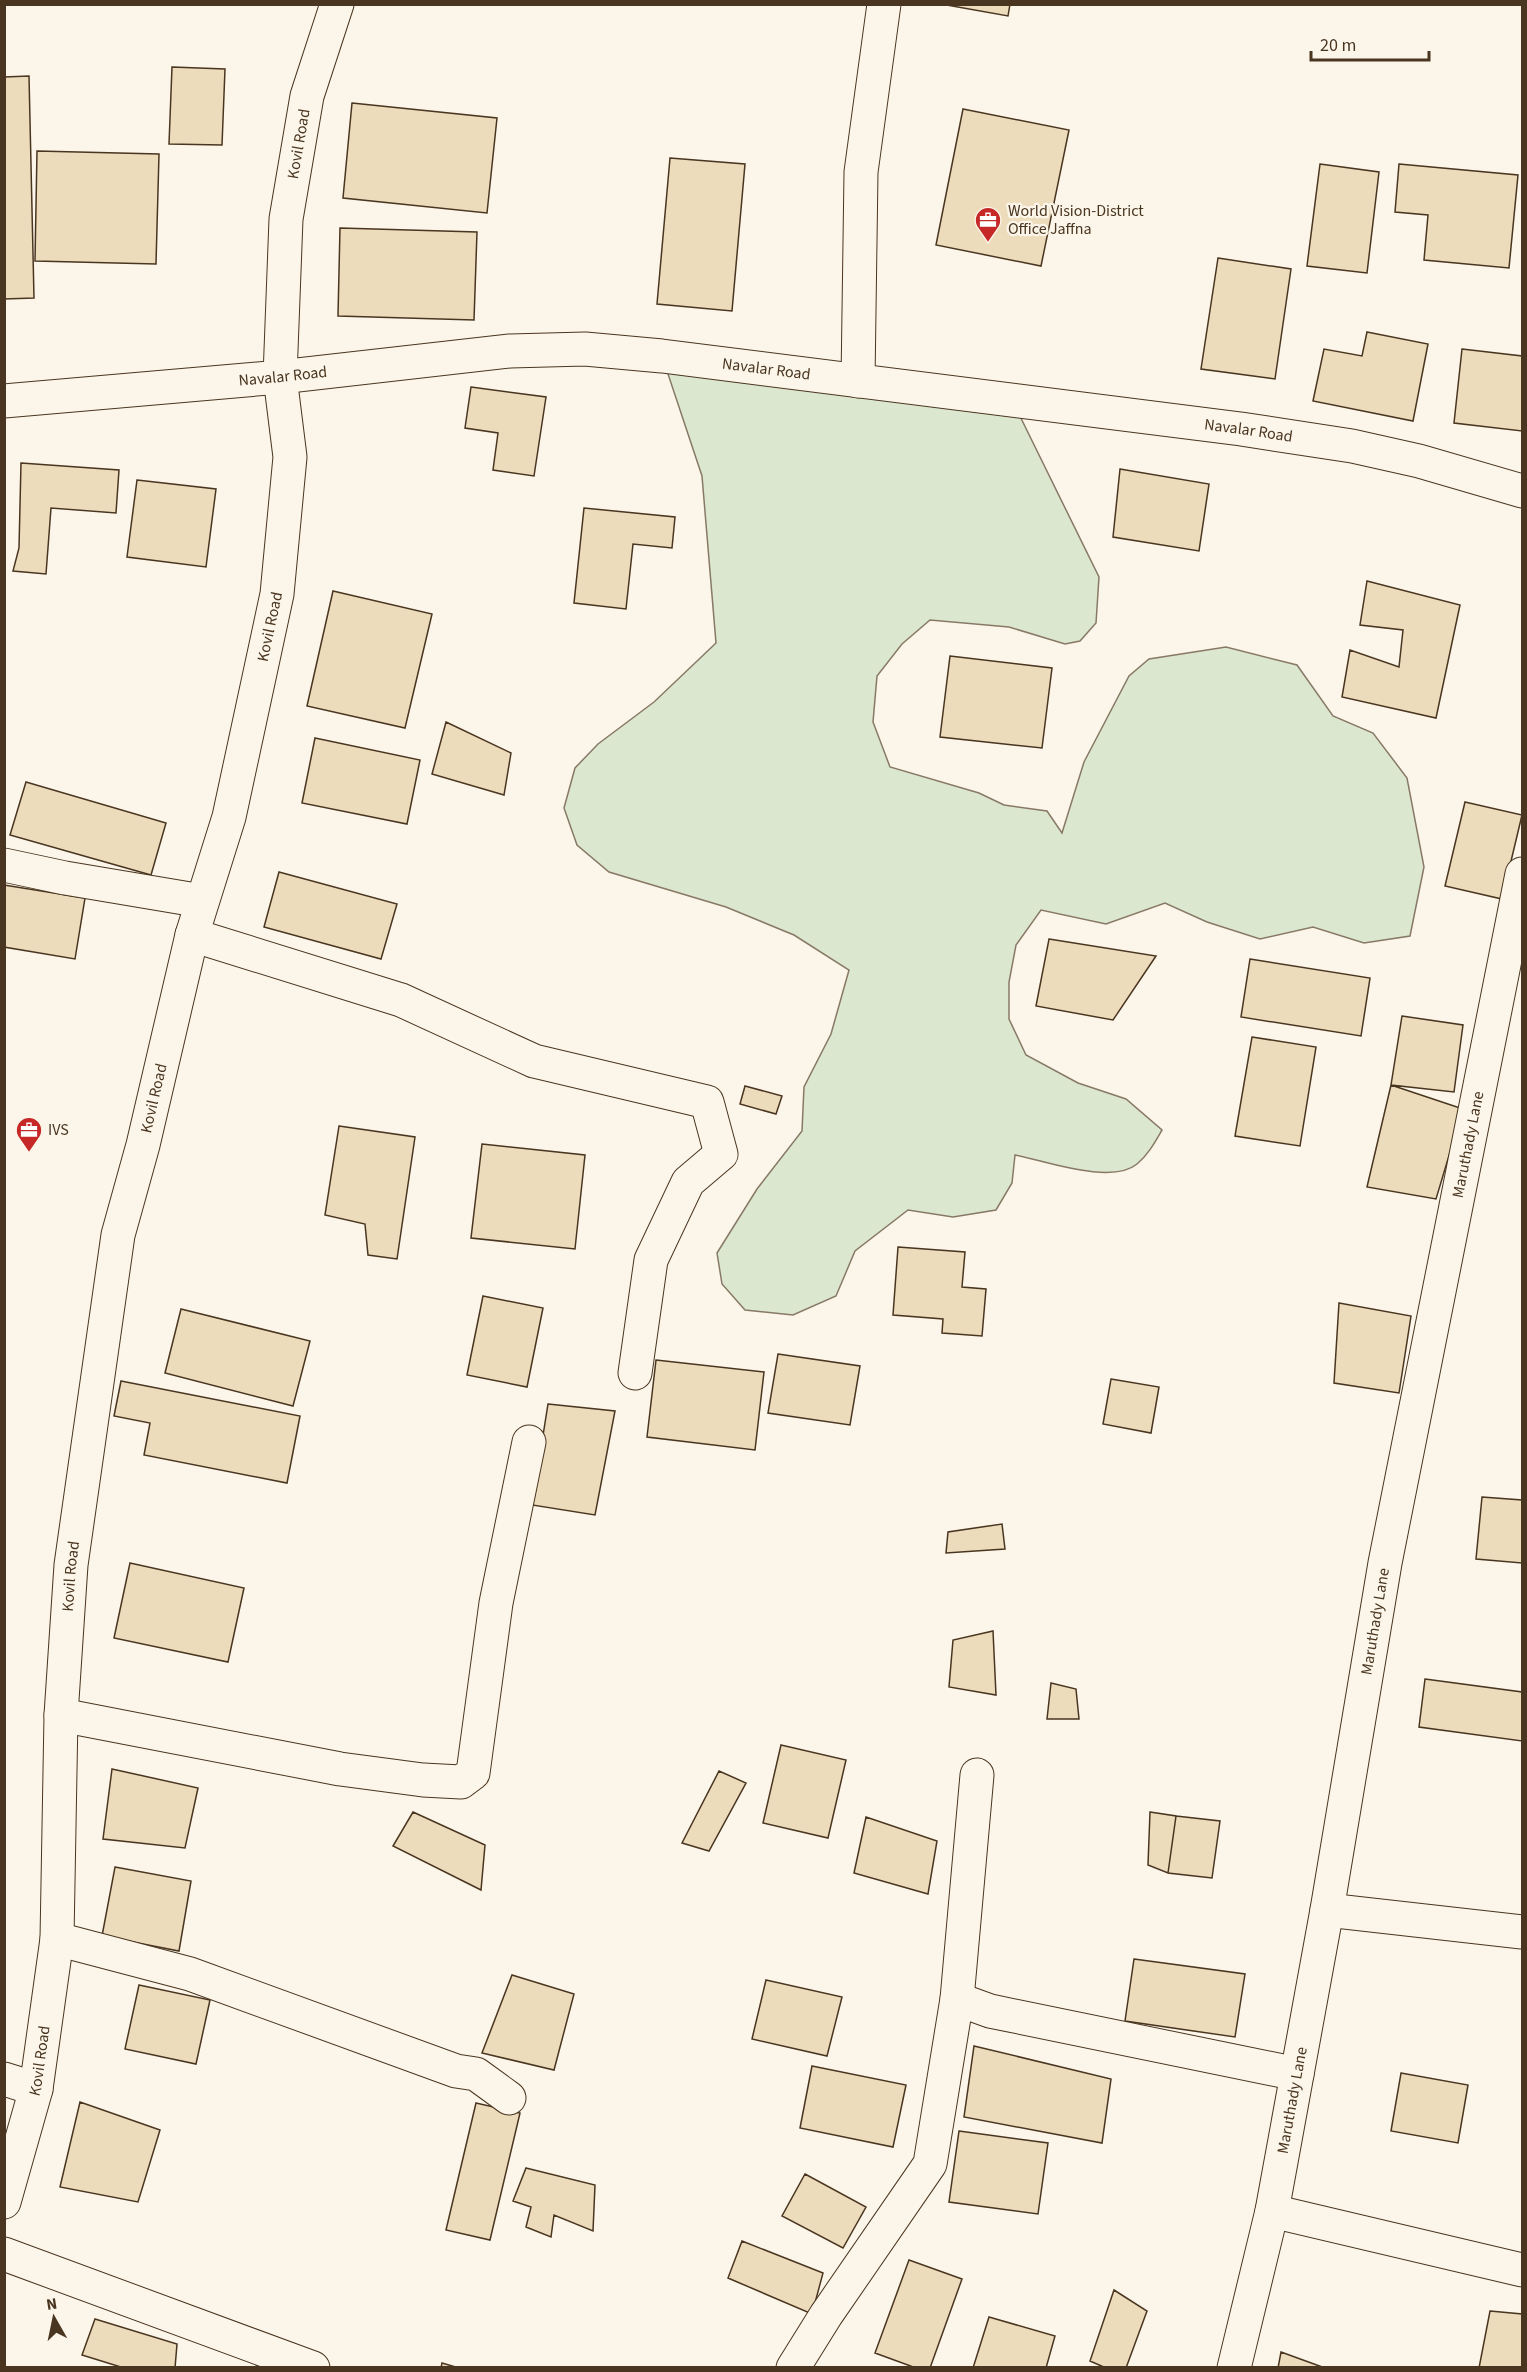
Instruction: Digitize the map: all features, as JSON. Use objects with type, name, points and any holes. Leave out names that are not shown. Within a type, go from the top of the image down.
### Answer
[{"type":"street","points":[[858,381],[861,172],[884,4]]},
{"type":"street","name":"Kovil Road","points":[[4,2202],[36,2089],[57,1939],[61,1715],[75,1533],[118,1235],[143,1146],[192,935],[229,817],[277,594],[290,457],[280,377],[286,219],[307,96],[333,5]]},
{"type":"street","name":"Navalar Road","points":[[4,400],[280,377],[510,351],[585,349],[858,381],[1352,446],[1419,461],[1522,491]]},
{"type":"street","points":[[4,864],[65,878],[202,901]]},
{"type":"street","name":"Maruthady Lane","points":[[1233,2367],[1272,2211],[1327,1910],[1385,1563],[1522,874]]},
{"type":"street","points":[[192,935],[401,1000],[534,1061],[707,1102],[721,1154],[688,1182],[651,1260],[635,1373]]},
{"type":"street","points":[[61,1715],[340,1768],[423,1780],[461,1782],[473,1773],[496,1603],[530,1442]]},
{"type":"street","points":[[793,2367],[825,2315],[930,2164],[957,1999],[977,1775]]},
{"type":"street","points":[[1327,1910],[1522,1932]]},
{"type":"street","points":[[57,1939],[190,1974],[456,2071],[476,2074],[509,2098]]},
{"type":"street","points":[[957,1999],[990,2011],[1297,2074]]},
{"type":"street","points":[[4,2079],[36,2089]]},
{"type":"street","points":[[1272,2211],[1522,2270]]},
{"type":"street","points":[[4,2254],[313,2367]]},
{"type":"green space","points":[[662,356],[1012,400],[1099,577],[1096,623],[1080,641],[1065,644],[1009,627],[930,620],[902,644],[877,676],[873,722],[890,767],[979,793],[1004,805],[1047,811],[1062,833],[1084,762],[1129,676],[1149,659],[1226,647],[1297,665],[1333,716],[1373,733],[1407,778],[1424,867],[1410,936],[1364,943],[1313,927],[1260,939],[1207,922],[1165,903],[1106,924],[1041,910],[1016,945],[1009,982],[1009,1019],[1026,1055],[1078,1083],[1126,1099],[1162,1130],[1154,1144],[1137,1164],[1126,1170],[1112,1172],[1078,1170],[1015,1155],[1012,1183],[996,1210],[953,1217],[908,1210],[855,1251],[836,1296],[793,1315],[745,1310],[722,1284],[717,1253],[757,1189],[802,1131],[804,1087],[831,1034],[849,970],[794,935],[726,907],[609,872],[577,845],[564,808],[575,768],[598,744],[654,702],[716,643],[702,476]]},
{"type":"building","points":[[941,4],[1010,4],[1008,16]]},
{"type":"building","points":[[172,67],[225,69],[222,145],[169,144]]},
{"type":"building","points":[[29,76],[34,298],[4,299],[4,77]]},
{"type":"building","points":[[352,103],[497,118],[487,213],[343,198]]},
{"type":"building","points":[[963,109],[1069,130],[1041,266],[936,245]]},
{"type":"building","points":[[37,151],[159,154],[156,264],[35,261]]},
{"type":"building","points":[[670,158],[745,164],[732,311],[657,304]]},
{"type":"building","points":[[1320,164],[1379,172],[1367,273],[1307,266]]},
{"type":"building","points":[[1399,164],[1518,175],[1509,268],[1424,260],[1428,215],[1395,212]]},
{"type":"building","points":[[340,228],[477,232],[474,320],[338,316]]},
{"type":"building","points":[[1218,258],[1291,269],[1275,379],[1201,369]]},
{"type":"building","points":[[1367,332],[1428,344],[1413,421],[1313,401],[1324,349],[1362,356]]},
{"type":"building","points":[[1462,349],[1522,356],[1522,431],[1454,423]]},
{"type":"building","points":[[471,387],[546,397],[534,476],[493,470],[498,433],[465,428]]},
{"type":"building","points":[[21,463],[119,470],[116,513],[51,508],[46,574],[13,571],[19,548]]},
{"type":"building","points":[[1120,469],[1209,484],[1199,551],[1113,537]]},
{"type":"building","points":[[137,480],[216,489],[206,567],[127,557]]},
{"type":"building","points":[[584,508],[675,517],[672,548],[633,544],[626,609],[574,603]]},
{"type":"building","points":[[1367,581],[1460,605],[1436,718],[1342,697],[1350,650],[1399,667],[1403,630],[1360,625]]},
{"type":"building","points":[[333,591],[432,614],[405,728],[307,706]]},
{"type":"building","points":[[950,656],[1052,668],[1042,748],[940,737]]},
{"type":"building","points":[[446,722],[511,753],[504,795],[432,774]]},
{"type":"building","points":[[315,738],[420,760],[407,824],[302,803]]},
{"type":"building","points":[[26,782],[166,823],[151,875],[10,835]]},
{"type":"building","points":[[1465,802],[1522,815],[1502,899],[1445,886]]},
{"type":"building","points":[[279,872],[397,904],[381,959],[264,927]]},
{"type":"building","points":[[4,885],[85,898],[75,959],[4,947]]},
{"type":"building","points":[[1049,939],[1156,956],[1113,1020],[1036,1006]]},
{"type":"building","points":[[1250,959],[1370,978],[1361,1036],[1241,1017]]},
{"type":"building","points":[[1402,1016],[1463,1025],[1454,1092],[1391,1085]]},
{"type":"building","points":[[1252,1037],[1316,1047],[1300,1146],[1235,1136]]},
{"type":"building","points":[[1391,1085],[1463,1109],[1436,1199],[1367,1187]]},
{"type":"building","points":[[745,1086],[782,1096],[776,1114],[740,1104]]},
{"type":"building","points":[[339,1126],[415,1137],[397,1259],[368,1255],[365,1224],[325,1215]]},
{"type":"building","points":[[482,1144],[585,1155],[575,1249],[471,1238]]},
{"type":"building","points":[[898,1247],[965,1252],[962,1287],[986,1289],[982,1336],[942,1333],[943,1319],[893,1315]]},
{"type":"building","points":[[483,1296],[543,1308],[527,1387],[467,1375]]},
{"type":"building","points":[[1339,1303],[1411,1316],[1399,1393],[1334,1383]]},
{"type":"building","points":[[181,1309],[310,1341],[293,1406],[165,1373]]},
{"type":"building","points":[[778,1354],[860,1366],[850,1425],[768,1413]]},
{"type":"building","points":[[656,1360],[764,1372],[755,1450],[647,1437]]},
{"type":"building","points":[[1111,1379],[1159,1387],[1151,1433],[1103,1424]]},
{"type":"building","points":[[121,1381],[300,1416],[287,1483],[144,1455],[150,1423],[114,1416]]},
{"type":"building","points":[[548,1404],[615,1411],[595,1515],[532,1505]]},
{"type":"building","points":[[1482,1497],[1522,1500],[1522,1563],[1476,1559]]},
{"type":"building","points":[[1002,1524],[1005,1549],[946,1553],[948,1532]]},
{"type":"building","points":[[130,1563],[244,1588],[228,1662],[114,1638]]},
{"type":"building","points":[[993,1631],[996,1695],[949,1687],[953,1640]]},
{"type":"building","points":[[1425,1679],[1522,1692],[1522,1741],[1419,1727]]},
{"type":"building","points":[[1051,1683],[1076,1689],[1079,1719],[1047,1719]]},
{"type":"building","points":[[781,1745],[846,1760],[828,1838],[763,1823]]},
{"type":"building","points":[[112,1769],[198,1788],[185,1848],[103,1839]]},
{"type":"building","points":[[719,1771],[746,1783],[709,1851],[682,1843]]},
{"type":"building","points":[[413,1812],[485,1845],[481,1890],[393,1846]]},
{"type":"building","points":[[1150,1812],[1176,1816],[1168,1873],[1148,1865]]},
{"type":"building","points":[[1176,1816],[1220,1821],[1212,1878],[1168,1873]]},
{"type":"building","points":[[866,1817],[937,1841],[928,1894],[854,1873]]},
{"type":"building","points":[[115,1867],[191,1881],[179,1951],[102,1936]]},
{"type":"building","points":[[1134,1959],[1245,1974],[1235,2037],[1125,2021]]},
{"type":"building","points":[[512,1975],[574,1994],[554,2070],[482,2053]]},
{"type":"building","points":[[766,1980],[842,1997],[827,2056],[752,2039]]},
{"type":"building","points":[[139,1985],[210,2000],[196,2064],[125,2049]]},
{"type":"building","points":[[974,2046],[1111,2079],[1102,2143],[964,2117]]},
{"type":"building","points":[[812,2066],[906,2085],[893,2147],[800,2128]]},
{"type":"building","points":[[1401,2073],[1468,2085],[1458,2143],[1391,2131]]},
{"type":"building","points":[[80,2102],[160,2130],[138,2202],[60,2187]]},
{"type":"building","points":[[476,2103],[520,2113],[490,2240],[446,2230]]},
{"type":"building","points":[[959,2131],[1048,2143],[1038,2214],[949,2202]]},
{"type":"building","points":[[526,2168],[595,2185],[593,2231],[554,2215],[551,2237],[526,2227],[531,2207],[513,2201]]},
{"type":"building","points":[[805,2174],[866,2207],[843,2248],[782,2216]]},
{"type":"building","points":[[742,2241],[823,2273],[812,2314],[728,2278]]},
{"type":"building","points":[[909,2260],[962,2279],[930,2368],[916,2368],[875,2353]]},
{"type":"building","points":[[1114,2290],[1147,2311],[1126,2368],[1106,2368],[1090,2361]]},
{"type":"building","points":[[1490,2311],[1522,2314],[1522,2368],[1479,2368]]},
{"type":"building","points":[[989,2317],[1055,2336],[1046,2368],[973,2368]]},
{"type":"building","points":[[95,2319],[177,2344],[175,2368],[124,2368],[82,2355]]},
{"type":"building","points":[[1281,2352],[1325,2368],[1278,2368]]},
{"type":"building","points":[[442,2363],[459,2368],[441,2368]]},
{"type":"place","name":"World Vision-District Office Jaffna","points":[[988,243]]},
{"type":"place","name":"IVS","points":[[29,1153]]}]
